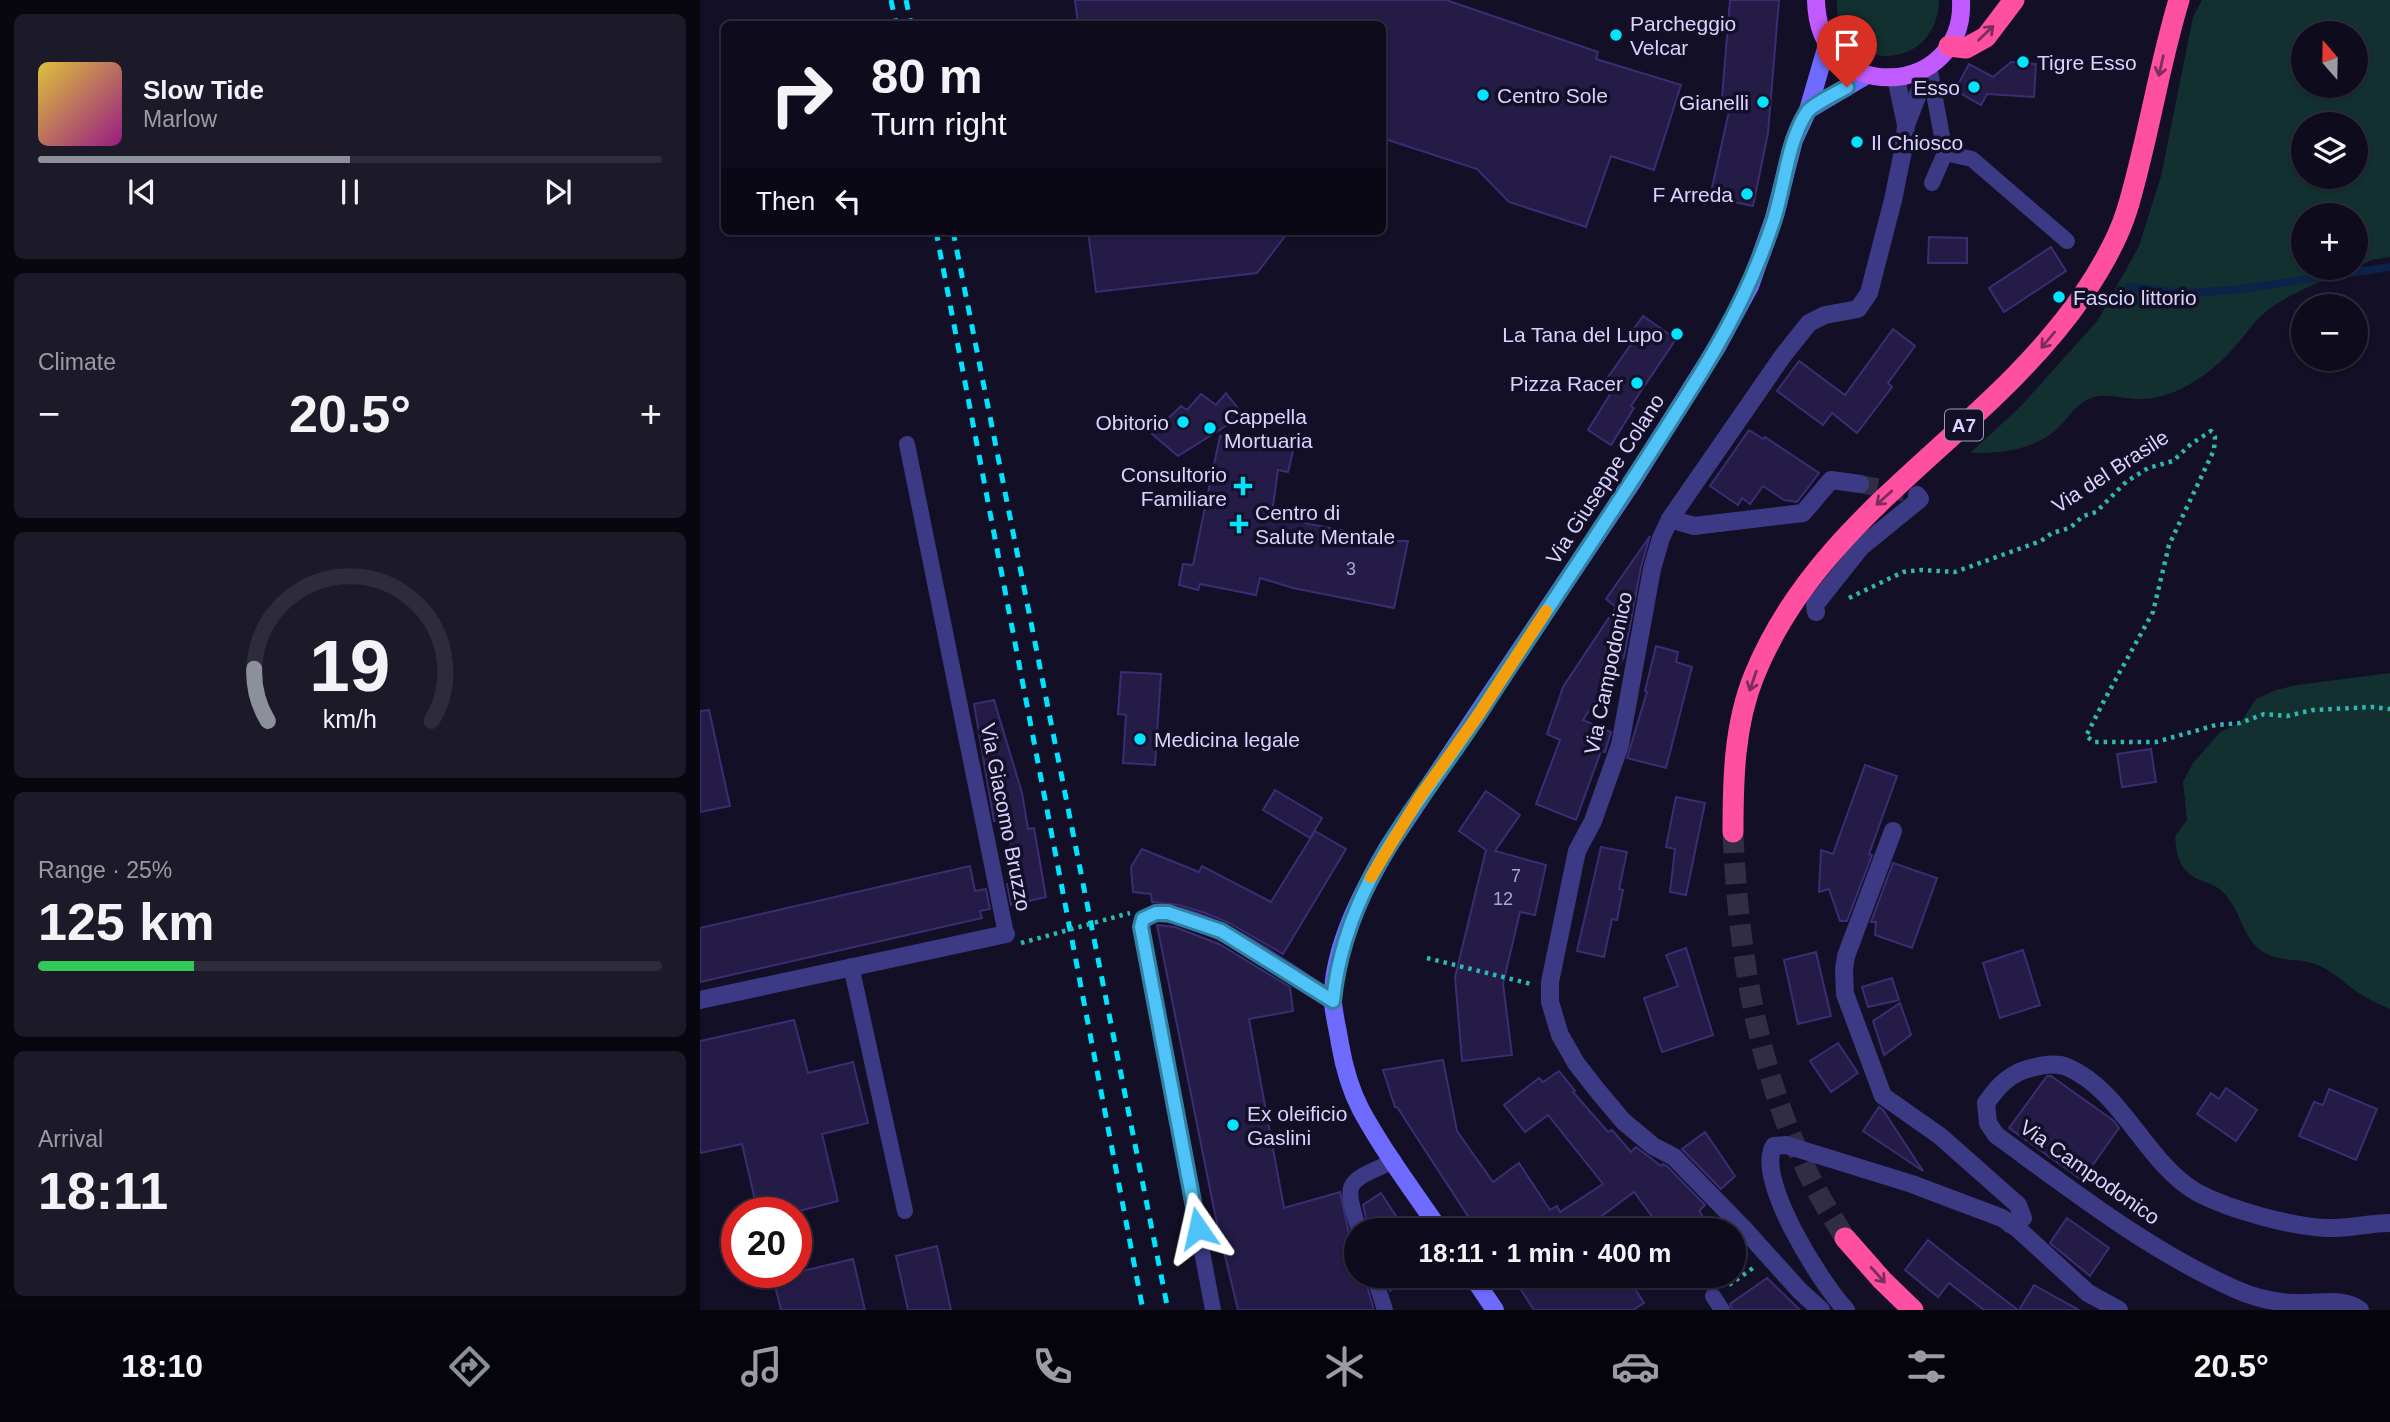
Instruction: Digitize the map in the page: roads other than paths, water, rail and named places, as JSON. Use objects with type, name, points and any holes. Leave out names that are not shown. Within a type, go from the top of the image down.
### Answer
[{"type":"highway","points":[[1949,46],[1966,48],[1986,37],[2014,0]]},
{"type":"highway","name":"A7","points":[[1733,832],[1733,782],[1738,739],[1753,678],[1770,641],[1793,601],[1860,519],[1990,402],[2049,339],[2084,294],[2109,250],[2126,212],[2179,0]]},
{"type":"highway","points":[[1845,1238],[1913,1310]]},
{"type":"main road","points":[[1816,0],[1818,24],[1826,44],[1837,58],[1867,75],[1896,78],[1929,66],[1949,46],[1958,25],[1961,0]]},
{"type":"main road","name":"Via Giuseppe Colano","points":[[1432,1218],[1360,1108],[1349,1083],[1333,1001],[1346,933],[1367,883],[1388,847],[1631,484],[1717,347],[1750,286],[1774,218],[1794,140],[1808,110],[1826,44]]},
{"type":"main road","points":[[1808,110],[1867,75]]},
{"type":"main road","points":[[1480,1288],[1495,1310]]},
{"type":"street","points":[[1860,484],[1831,480],[1803,513],[1694,526],[1670,519],[1782,357],[1810,323],[1825,315],[1858,309],[1869,293],[1893,200],[1906,125],[1929,66]]},
{"type":"street","points":[[1896,78],[1906,125]]},
{"type":"street","points":[[1816,612],[1815,605],[1861,547],[1906,509],[1917,504],[1920,499],[1917,495]]},
{"type":"street","name":"Via Campodonico","points":[[1670,519],[1652,569],[1620,745],[1593,821],[1577,851],[1550,982],[1553,1019],[1576,1063],[1623,1121],[1653,1146],[1674,1157],[1821,1310]]},
{"type":"street","points":[[1893,831],[1846,956],[1845,994],[1883,1096],[1940,1136],[2018,1205],[2023,1218],[2010,1223]]},
{"type":"street","points":[[1156,913],[1168,913],[1221,931],[1333,1001]]},
{"type":"street","name":"Via Giacomo Bruzzo","points":[[700,1000],[851,966],[1014,938]]},
{"type":"street","name":"Via Campodonico","points":[[2360,1310],[2344,1303],[2265,1300],[2204,1273],[2121,1225],[1996,1135],[1988,1123],[1986,1103],[1999,1085],[2023,1070],[2045,1064],[2065,1066],[2103,1093],[2156,1155],[2195,1192],[2253,1214],[2324,1228],[2390,1223]]},
{"type":"street","points":[[1846,1310],[1830,1293],[1813,1266],[1782,1205],[1770,1162],[1770,1152],[1774,1146],[1786,1145],[1912,1184],[2002,1218],[2088,1293],[2119,1310]]},
{"type":"lane","points":[[1929,66],[1945,153],[1932,183]]},
{"type":"lane","points":[[1945,153],[1972,159],[2067,241]]},
{"type":"lane","name":"Via Giacomo Bruzzo","points":[[907,444],[1014,938]]},
{"type":"lane","points":[[1156,913],[1143,919],[1141,927],[1213,1310]]},
{"type":"lane","points":[[851,966],[905,1211]]},
{"type":"lane","points":[[1355,1218],[1348,1195],[1350,1188],[1361,1177],[1394,1161]]},
{"type":"lane","points":[[1378,1288],[1385,1310]]},
{"type":"waterway","points":[[2129,287],[2185,293],[2235,290],[2390,267]]},
{"type":"tunnel","points":[[1860,484],[1917,495]]},
{"type":"tunnel","points":[[1733,832],[1746,969],[1765,1059],[1795,1145],[1818,1194],[1845,1238]]},
{"type":"railway","points":[[891,0],[895,21]]},
{"type":"railway","points":[[906,0],[910,21]]},
{"type":"railway","points":[[937,235],[1143,1310]]},
{"type":"railway","points":[[954,235],[1168,1310]]},
{"type":"place","name":"Parcheggio Velcar","points":[[1616,35]]},
{"type":"place","name":"Tigre Esso","points":[[2023,62]]},
{"type":"place","name":"Esso","points":[[1974,87]]},
{"type":"place","name":"Centro Sole","points":[[1483,95]]},
{"type":"place","name":"Gianelli","points":[[1763,102]]},
{"type":"place","name":"Il Chiosco","points":[[1857,142]]},
{"type":"place","name":"F Arreda","points":[[1747,194]]},
{"type":"place","name":"Fascio littorio","points":[[2059,297]]},
{"type":"place","name":"La Tana del Lupo","points":[[1677,334]]},
{"type":"place","name":"Pizza Racer","points":[[1637,383]]},
{"type":"place","name":"Obitorio","points":[[1183,422]]},
{"type":"place","name":"Cappella Mortuaria","points":[[1210,428]]},
{"type":"place","name":"Consultorio Familiare","points":[[1243,486]]},
{"type":"place","name":"Centro di Salute Mentale","points":[[1239,524]]},
{"type":"place","name":"Medicina legale","points":[[1140,739]]},
{"type":"place","name":"Ex oleificio Gaslini","points":[[1233,1125]]}]
